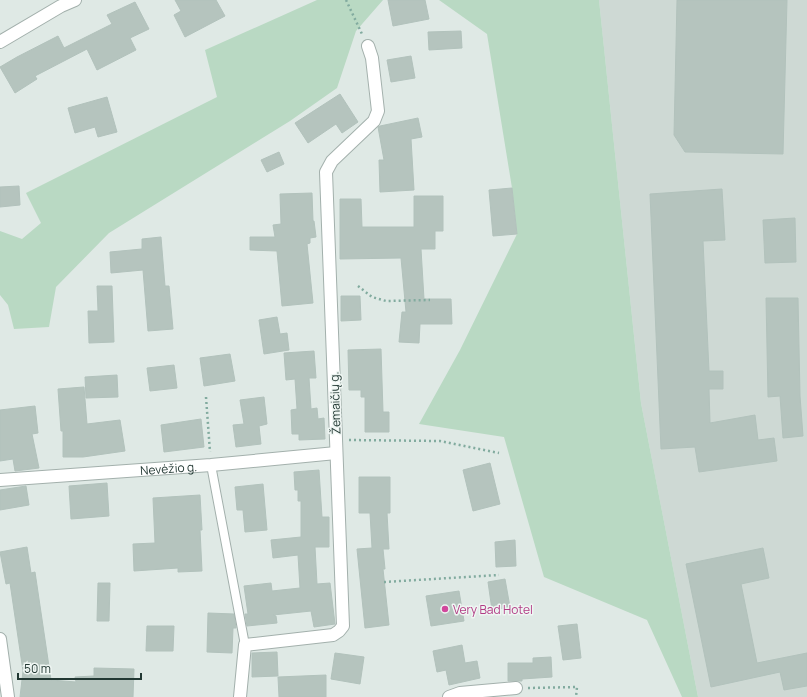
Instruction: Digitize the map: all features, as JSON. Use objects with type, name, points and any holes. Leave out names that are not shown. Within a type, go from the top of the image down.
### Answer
[{"type":"street","points":[[0,42],[61,6],[75,0]]},
{"type":"street","name":"Žemaičių g.","points":[[245,645],[333,635],[343,626],[326,172],[332,161],[374,121],[378,111],[372,58],[368,46]]},
{"type":"street","name":"Nevėžio g.","points":[[0,480],[211,465],[336,453]]},
{"type":"street","points":[[0,639],[8,697]]},
{"type":"street","points":[[240,697],[245,645]]},
{"type":"street","points":[[449,697],[460,693],[516,688]]},
{"type":"lane","points":[[211,465],[245,645]]},
{"type":"path","points":[[346,0],[368,46]]},
{"type":"path","points":[[358,286],[372,297],[386,301],[430,300]]},
{"type":"path","points":[[206,397],[211,465]]},
{"type":"path","points":[[336,440],[440,441],[499,453]]},
{"type":"path","points":[[384,582],[499,575]]},
{"type":"path","points":[[516,688],[577,687],[576,697]]},
{"type":"shaded area","points":[[599,0],[807,0],[807,697],[698,697],[641,403]]},
{"type":"green space","points":[[317,0],[383,0],[356,31],[337,88],[290,121],[109,233],[56,287],[49,327],[14,329],[8,305],[0,295],[0,231],[22,239],[41,223],[26,193],[217,97],[205,50]]},
{"type":"green space","points":[[439,0],[599,0],[641,403],[698,697],[682,697],[647,620],[544,577],[504,437],[419,424],[460,350],[517,234],[512,188],[487,34]]},
{"type":"building","points":[[175,0],[216,0],[225,16],[185,37],[174,15],[181,11]]},
{"type":"building","points":[[388,0],[425,0],[429,19],[393,26]]},
{"type":"building","points":[[677,0],[787,0],[783,154],[685,152],[674,135]]},
{"type":"building","points":[[135,2],[149,29],[130,38],[136,50],[97,70],[87,49],[35,76],[37,79],[15,93],[0,67],[58,36],[64,48],[112,24],[107,15]]},
{"type":"building","points":[[461,31],[462,48],[429,50],[428,32]]},
{"type":"building","points":[[411,56],[415,78],[391,82],[387,60]]},
{"type":"building","points":[[340,94],[358,122],[342,133],[336,124],[308,143],[295,123]]},
{"type":"building","points":[[107,97],[117,132],[98,137],[95,127],[75,133],[68,108]]},
{"type":"building","points":[[418,118],[422,137],[411,139],[414,190],[380,192],[379,160],[384,160],[378,127]]},
{"type":"building","points":[[279,152],[284,164],[267,172],[261,160]]},
{"type":"building","points":[[19,186],[20,205],[0,207],[0,187]]},
{"type":"building","points":[[512,188],[517,234],[493,236],[489,190]]},
{"type":"building","points":[[722,189],[725,240],[703,241],[709,371],[723,371],[723,389],[709,389],[710,423],[755,415],[758,440],[774,438],[777,461],[699,472],[695,447],[661,449],[650,194]]},
{"type":"building","points":[[312,193],[313,221],[316,237],[310,238],[310,243],[307,244],[313,303],[282,306],[277,251],[250,250],[250,237],[275,237],[273,225],[281,224],[280,194]]},
{"type":"building","points":[[414,196],[443,196],[443,231],[435,231],[435,249],[421,249],[424,299],[451,299],[452,324],[420,324],[419,343],[399,342],[402,312],[406,312],[401,258],[340,259],[340,199],[361,199],[362,227],[414,227]]},
{"type":"building","points":[[795,218],[796,262],[765,263],[763,220]]},
{"type":"building","points":[[161,237],[165,286],[169,286],[173,329],[148,331],[143,270],[111,273],[110,252],[142,249],[142,239]]},
{"type":"building","points":[[97,286],[112,286],[114,342],[89,343],[88,311],[98,311]]},
{"type":"building","points":[[341,296],[360,296],[361,320],[341,321]]},
{"type":"building","points":[[766,298],[798,298],[800,396],[803,436],[783,438],[780,396],[768,397]]},
{"type":"building","points":[[277,317],[280,334],[287,333],[289,350],[264,354],[259,320]]},
{"type":"building","points":[[381,349],[383,412],[389,412],[389,432],[365,432],[365,397],[361,397],[361,390],[349,390],[348,350]]},
{"type":"building","points":[[314,351],[316,378],[309,378],[311,409],[317,408],[318,419],[324,418],[325,439],[299,440],[299,434],[292,434],[291,410],[297,409],[295,379],[286,380],[284,353]]},
{"type":"building","points":[[230,354],[235,381],[204,386],[200,358]]},
{"type":"building","points":[[174,365],[177,388],[150,391],[147,368]]},
{"type":"building","points":[[117,375],[118,397],[86,398],[85,377]]},
{"type":"building","points":[[84,387],[87,424],[120,420],[125,451],[83,457],[63,457],[63,431],[61,431],[58,389]]},
{"type":"building","points":[[264,397],[267,424],[259,426],[261,444],[236,447],[233,425],[244,424],[240,400]]},
{"type":"building","points":[[35,406],[38,433],[32,434],[39,468],[15,471],[13,459],[0,461],[0,410]]},
{"type":"building","points":[[201,419],[204,447],[164,452],[161,425]]},
{"type":"building","points":[[490,463],[500,504],[473,511],[463,470]]},
{"type":"building","points":[[319,470],[322,517],[329,517],[329,547],[315,547],[317,584],[330,583],[335,624],[314,627],[311,611],[273,615],[276,616],[277,623],[247,626],[245,614],[248,614],[244,586],[271,583],[272,591],[300,588],[298,555],[273,558],[271,540],[301,537],[301,501],[298,501],[298,490],[295,490],[294,472]]},
{"type":"building","points":[[359,477],[390,477],[390,513],[387,513],[389,549],[383,549],[385,569],[383,569],[389,625],[365,628],[357,549],[372,548],[370,513],[359,513]]},
{"type":"building","points":[[107,483],[109,516],[71,519],[69,486]]},
{"type":"building","points":[[263,484],[267,530],[245,532],[243,510],[237,510],[235,487]]},
{"type":"building","points":[[26,486],[29,505],[0,510],[0,490]]},
{"type":"building","points":[[200,495],[202,571],[178,572],[178,568],[134,571],[133,544],[155,543],[153,498]]},
{"type":"building","points":[[515,540],[516,566],[496,567],[495,542]]},
{"type":"building","points":[[27,547],[31,573],[35,572],[51,680],[76,682],[75,677],[94,676],[94,668],[134,669],[133,697],[20,697],[23,671],[10,583],[6,584],[0,552]]},
{"type":"building","points":[[763,548],[769,578],[741,584],[757,663],[807,653],[807,686],[784,690],[780,672],[711,687],[686,564]]},
{"type":"building","points":[[505,579],[510,607],[492,610],[488,582]]},
{"type":"building","points":[[98,583],[110,583],[109,621],[97,621]]},
{"type":"building","points":[[459,591],[464,621],[431,626],[426,596]]},
{"type":"building","points":[[208,613],[234,614],[236,628],[233,628],[232,653],[207,652]]},
{"type":"building","points":[[577,624],[581,658],[563,660],[558,626]]},
{"type":"building","points":[[147,626],[174,626],[173,651],[146,651]]},
{"type":"building","points":[[462,645],[465,663],[477,661],[480,678],[449,685],[446,670],[437,672],[433,651]]},
{"type":"building","points":[[277,652],[278,676],[252,677],[252,653]]},
{"type":"building","points":[[335,653],[364,657],[360,684],[331,679]]},
{"type":"building","points":[[551,657],[552,677],[522,679],[522,681],[508,681],[508,663],[533,663],[533,658]]},
{"type":"building","points":[[326,675],[326,697],[279,697],[278,677]]},
{"type":"place","name":"Very Bad Hotel","points":[[445,609]]}]
